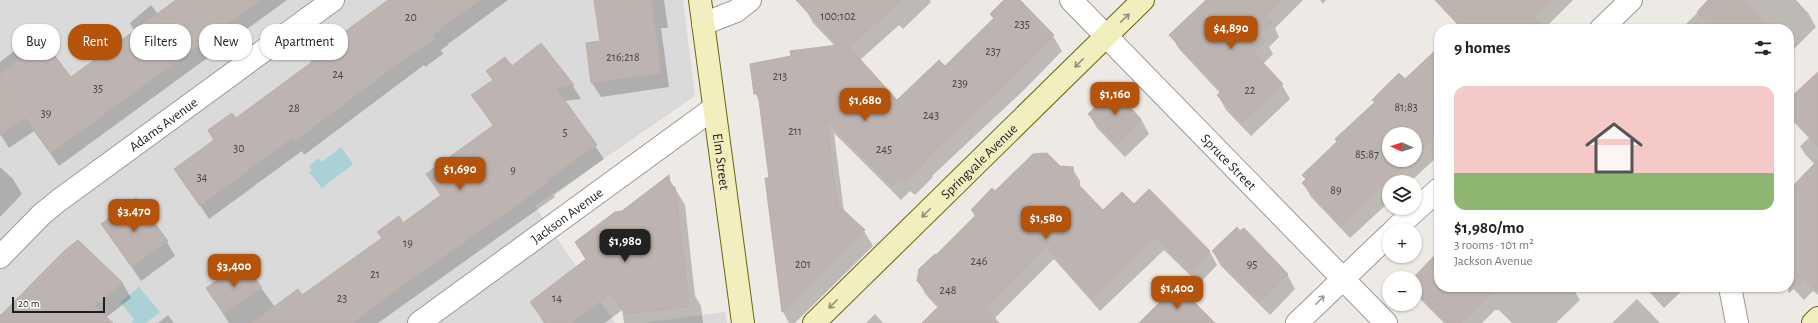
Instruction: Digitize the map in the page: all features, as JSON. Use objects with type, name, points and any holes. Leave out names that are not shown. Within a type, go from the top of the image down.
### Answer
[{"type":"street","name":"Adams Avenue","points":[[0,257],[37,219],[58,201],[333,0]]},
{"type":"street","name":"Elm Street","points":[[700,0],[743,323]]},
{"type":"street","points":[[703,24],[736,11],[750,0]]},
{"type":"street","name":"Spruce Street","points":[[1071,0],[1386,323]]},
{"type":"street","name":"Springvale Avenue","points":[[814,323],[1143,0]]},
{"type":"street","points":[[1606,24],[1631,0]]},
{"type":"street","name":"Jackson Avenue","points":[[419,323],[714,108]]},
{"type":"street","points":[[1402,223],[1434,194]]},
{"type":"street","points":[[1297,323],[1382,242]]},
{"type":"street","points":[[1731,292],[1737,323]]},
{"type":"street","points":[[1813,323],[1818,318]]},
{"type":"shaded area","points":[[0,0],[683,0],[695,96],[535,206],[615,323],[0,323]]},
{"type":"shaded area","points":[[725,312],[727,323],[642,323]]},
{"type":"water","points":[[341,147],[353,164],[322,188],[309,172],[312,170],[309,166],[318,158],[322,162]]},
{"type":"water","points":[[139,287],[160,312],[146,323],[131,323],[134,319],[120,302]]},
{"type":"building","points":[[176,0],[261,0],[228,24],[199,24],[199,45],[191,51],[191,24],[143,24]]},
{"type":"building","points":[[388,0],[480,0],[433,35],[436,39],[416,53],[415,51],[295,141],[293,137],[200,206],[174,169],[214,140],[208,130],[232,113],[236,118],[312,62],[310,60],[348,60],[348,29]]},
{"type":"building","points":[[594,0],[652,0],[661,73],[591,83],[586,43],[600,41]]},
{"type":"building","points":[[796,0],[901,0],[849,47],[897,100],[939,60],[945,66],[994,18],[990,14],[1004,0],[1020,0],[1054,35],[1016,74],[924,160],[925,162],[906,181],[901,176],[892,185],[826,120],[837,204],[865,230],[782,312],[765,178],[769,178],[758,93],[754,94],[750,64],[791,56],[790,51],[838,45]]},
{"type":"building","points":[[1206,0],[1281,0],[1266,16],[1272,22],[1260,34],[1266,40],[1253,52],[1283,84],[1242,122],[1217,95],[1222,91],[1169,35]]},
{"type":"building","points":[[1435,0],[1551,0],[1533,17],[1540,24],[1457,24]]},
{"type":"building","points":[[1708,0],[1743,0],[1766,24],[1709,24],[1697,12]]},
{"type":"building","points":[[130,34],[130,60],[179,60],[51,153],[26,118],[0,135],[0,74],[19,60],[58,60],[71,77],[94,60],[122,60],[122,40]]},
{"type":"building","points":[[541,43],[574,85],[556,88],[597,145],[546,181],[548,183],[391,294],[353,323],[252,323],[298,289],[302,295],[382,238],[377,232],[399,216],[403,223],[441,195],[426,174],[494,125],[471,95],[493,80],[486,71],[505,57],[512,66]]},
{"type":"building","points":[[1434,52],[1434,138],[1422,149],[1422,127],[1382,127],[1382,167],[1403,167],[1394,175],[1382,175],[1382,186],[1341,225],[1302,183],[1306,179],[1302,175],[1337,142],[1335,139],[1375,102],[1372,100],[1399,73],[1405,79]]},
{"type":"building","points":[[1818,72],[1818,146],[1794,120],[1794,94]]},
{"type":"building","points":[[1113,89],[1141,119],[1117,144],[1088,114]]},
{"type":"building","points":[[1047,153],[1060,166],[1073,167],[1073,179],[1103,210],[1122,192],[1134,204],[1149,189],[1210,251],[1191,271],[1155,237],[1092,298],[1046,246],[985,308],[999,323],[922,323],[940,305],[917,281],[919,269],[935,254],[936,255],[976,215],[971,210],[992,188],[995,191],[1033,154]]},
{"type":"building","points":[[1818,160],[1818,292],[1804,278],[1794,288],[1794,185]]},
{"type":"building","points":[[669,175],[670,187],[675,187],[689,306],[626,314],[611,293],[572,323],[546,323],[530,302],[586,259],[575,242],[615,212],[622,211]]},
{"type":"building","points":[[136,198],[168,241],[132,267],[101,224]]},
{"type":"building","points":[[1237,227],[1240,231],[1244,228],[1288,274],[1261,301],[1212,251]]},
{"type":"building","points":[[78,240],[123,283],[94,306],[113,323],[0,323],[0,316],[65,250]]},
{"type":"building","points":[[1434,256],[1434,292],[1492,292],[1461,323],[1447,323],[1422,298],[1422,271],[1420,271]]},
{"type":"building","points":[[243,262],[262,288],[224,314],[206,288]]},
{"type":"building","points":[[1177,285],[1215,323],[1139,323]]}]
